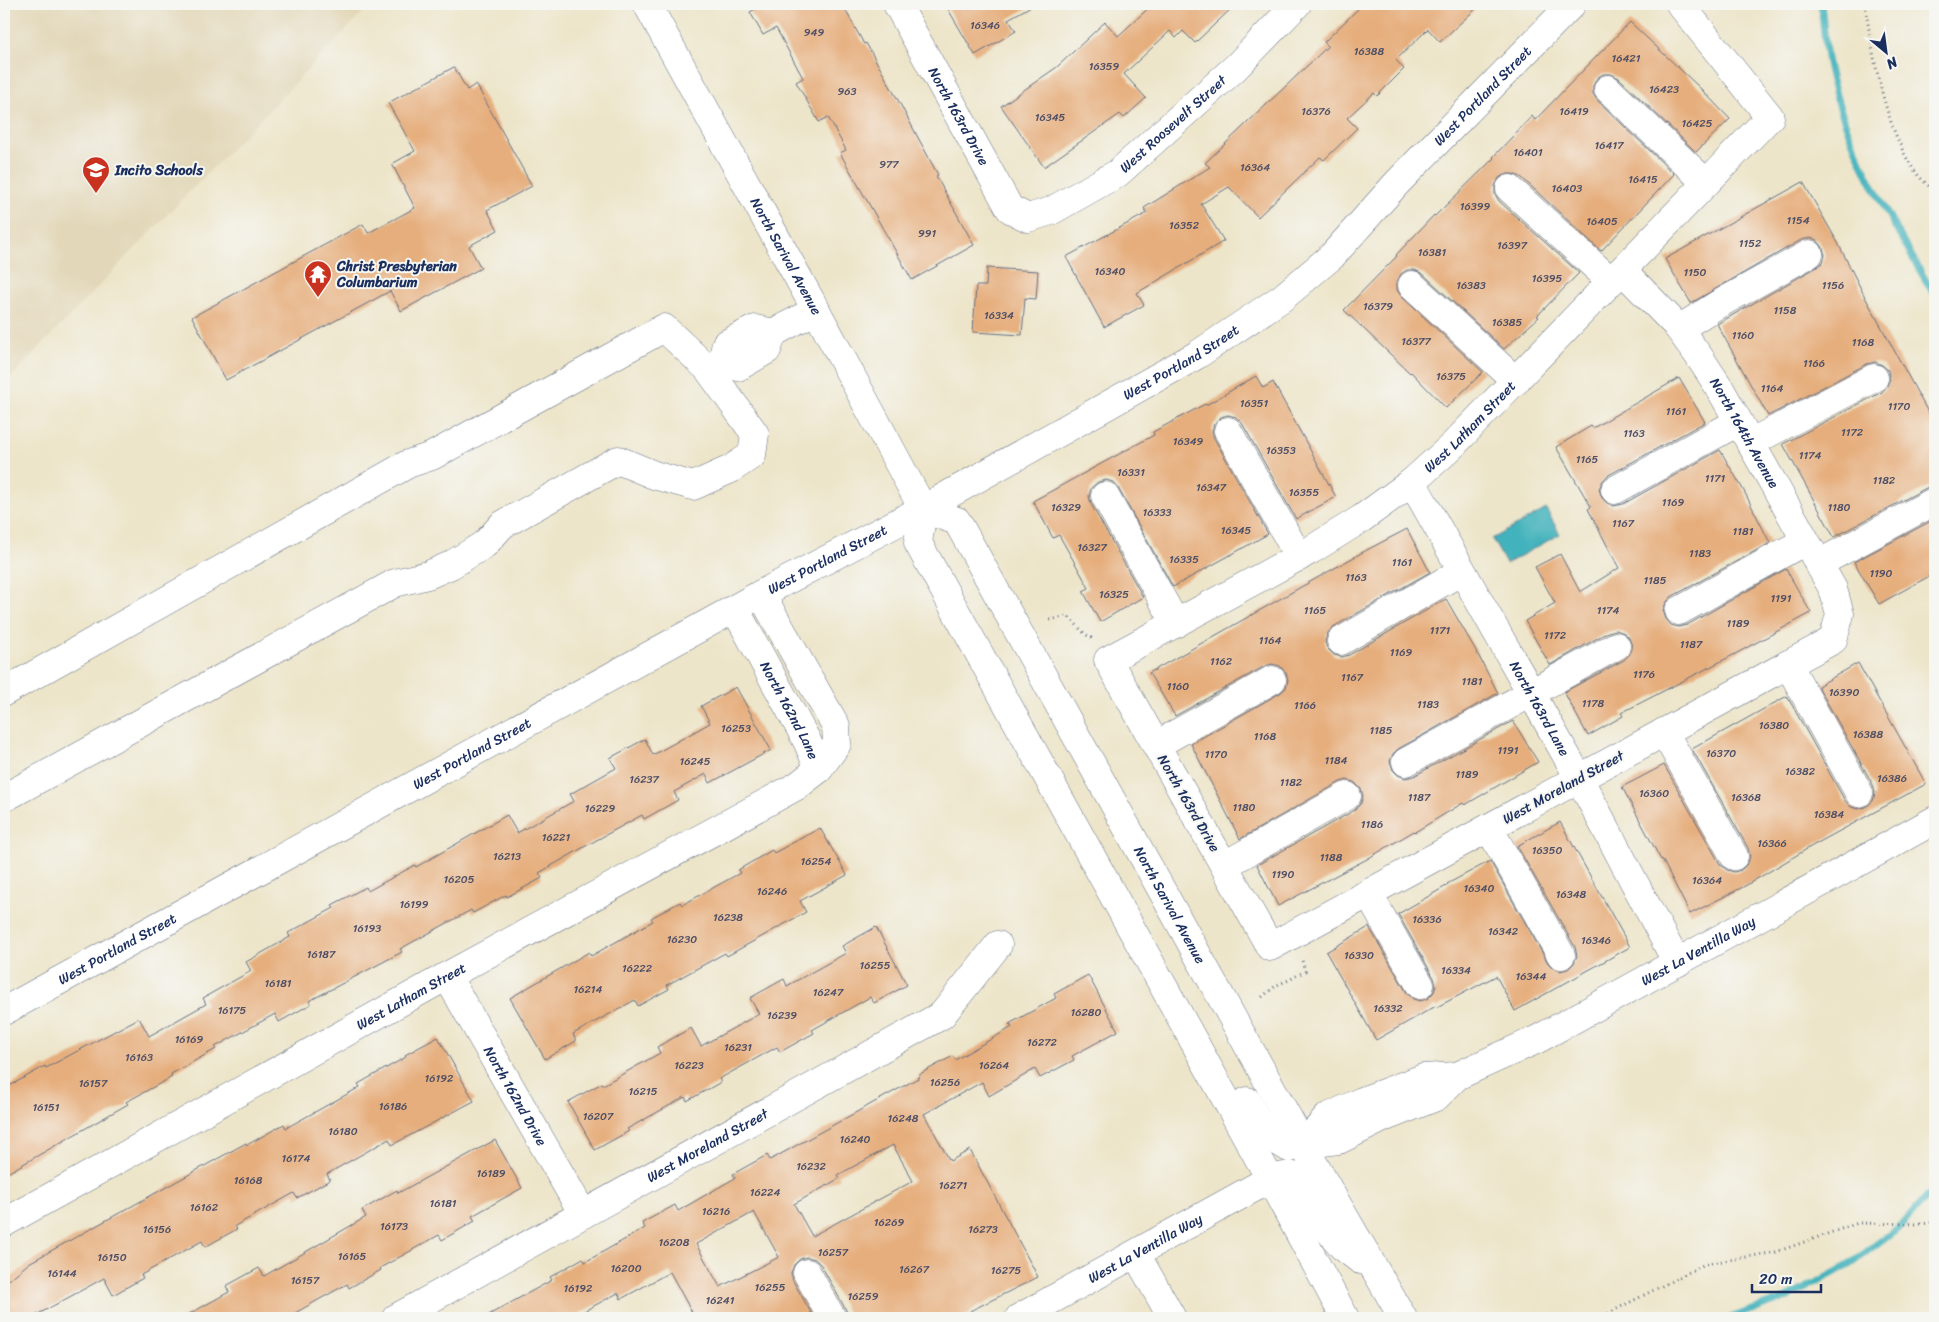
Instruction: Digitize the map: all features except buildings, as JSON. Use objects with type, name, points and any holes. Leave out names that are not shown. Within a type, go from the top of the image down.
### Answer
[{"type":"street","name":"North Sarival Avenue","points":[[647,4],[816,310],[923,509],[957,521],[1041,669],[1302,1145],[1403,1318]]},
{"type":"street","name":"North 163rd Drive","points":[[897,4],[1010,209],[1028,218]]},
{"type":"street","name":"West Roosevelt Street","points":[[1028,218],[1051,211],[1118,173],[1236,67],[1297,4]]},
{"type":"street","name":"West Portland Street","points":[[4,1011],[761,594],[923,509],[1197,355],[1282,298],[1332,256],[1398,183],[1572,4]]},
{"type":"street","name":"West Latham Street","points":[[1105,650],[1176,624],[1299,556],[1361,519],[1412,482],[1452,446],[1516,381],[1770,116],[1680,4]]},
{"type":"street","points":[[1608,89],[1706,183]]},
{"type":"street","name":"North 164th Avenue","points":[[1510,189],[1616,275],[1655,302],[1679,329],[1719,386],[1833,590],[1840,614]]},
{"type":"street","points":[[1679,329],[1717,305],[1809,254]]},
{"type":"street","points":[[1412,285],[1516,381]]},
{"type":"street","points":[[715,365],[726,344],[755,329],[773,333],[816,310]]},
{"type":"street","points":[[4,692],[399,469],[432,456],[664,328],[715,365],[755,434],[752,455],[731,470],[693,486],[654,475],[618,460],[502,526],[485,544],[450,566],[428,575],[396,583],[4,798]]},
{"type":"street","points":[[1615,490],[1744,432],[1874,378]]},
{"type":"street","points":[[1228,431],[1299,556]]},
{"type":"street","name":"North 163rd Lane","points":[[1412,482],[1579,778],[1678,963]]},
{"type":"street","points":[[1105,496],[1176,624]]},
{"type":"street","points":[[1679,611],[1811,552],[1935,501]]},
{"type":"street","points":[[923,509],[918,543],[1345,1318]]},
{"type":"street","points":[[1342,641],[1462,571]]},
{"type":"street","name":"North 162nd Lane","points":[[761,594],[836,726],[837,744],[819,769]]},
{"type":"street","name":"North 162nd Lane","points":[[734,609],[807,741],[819,769]]},
{"type":"street","name":"West Moreland Street","points":[[1270,947],[1833,640],[1840,614]]},
{"type":"street","points":[[1406,762],[1616,646]]},
{"type":"street","name":"North 163rd Drive","points":[[1105,650],[1156,745],[1270,947]]},
{"type":"street","points":[[1788,664],[1859,793]]},
{"type":"street","points":[[1156,745],[1272,680]]},
{"type":"street","points":[[1664,732],[1734,856]]},
{"type":"street","name":"West Latham Street","points":[[4,1223],[447,976],[796,786],[819,769]]},
{"type":"street","points":[[1225,866],[1347,796]]},
{"type":"street","name":"West La Ventilla Way","points":[[1302,1145],[1339,1140],[1383,1118],[1436,1097],[1458,1076],[1538,1039],[1935,820]]},
{"type":"street","points":[[1489,828],[1561,955]]},
{"type":"street","points":[[1368,893],[1420,985]]},
{"type":"street","points":[[1130,926],[1197,1009],[1260,1126],[1273,1139],[1289,1148],[1302,1145]]},
{"type":"street","name":"West Moreland Street","points":[[396,1318],[942,1014],[998,946]]},
{"type":"street","name":"North 162nd Drive","points":[[447,976],[583,1214]]},
{"type":"street","points":[[1270,1179],[1293,1176],[1324,1226],[1343,1247],[1378,1275]]},
{"type":"street","name":"West La Ventilla Way","points":[[1019,1318],[1270,1179]]},
{"type":"street","points":[[1136,1254],[1172,1318]]},
{"type":"street","points":[[807,1273],[832,1318]]},
{"type":"path","points":[[1865,4],[1868,30],[1884,95],[1898,140],[1911,168],[1925,184],[1935,190]]},
{"type":"path","points":[[1050,620],[1067,616],[1077,623],[1083,634],[1105,650]]},
{"type":"path","points":[[1262,997],[1277,985],[1305,971],[1302,960]]},
{"type":"path","points":[[1599,1318],[1705,1264],[1776,1252],[1858,1223],[1922,1224],[1935,1222]]},
{"type":"path","points":[[1916,1318],[1935,1311]]},
{"type":"shaded area","name":"Incito Schools","points":[[4,4],[371,4],[4,384]]},
{"type":"water","points":[[1546,509],[1560,534],[1506,564],[1492,539]]},
{"type":"waterway","points":[[1821,4],[1829,68],[1847,129],[1873,186],[1935,296]]},
{"type":"waterway","points":[[1730,1318],[1789,1297],[1849,1265],[1903,1224],[1935,1187]]},
{"type":"place","name":"Incito Schools","points":[[96,194]]},
{"type":"place","name":"Christ Presbyterian Columbarium","points":[[318,298]]}]
